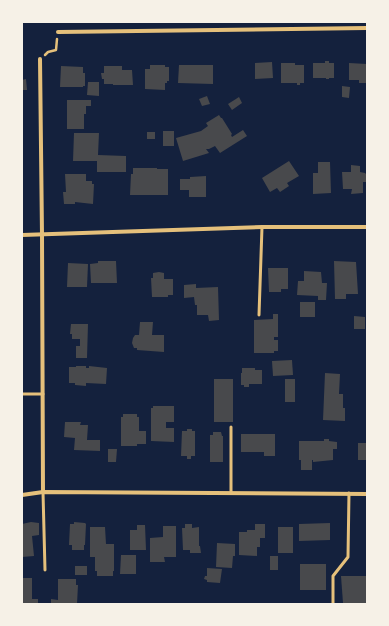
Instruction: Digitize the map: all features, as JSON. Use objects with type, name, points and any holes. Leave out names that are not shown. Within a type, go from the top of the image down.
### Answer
[{"type":"street","points":[[58,32],[367,28]]},
{"type":"street","points":[[40,59],[43,492]]},
{"type":"street","points":[[22,235],[262,227],[367,226]]},
{"type":"street","points":[[22,495],[43,492],[367,494]]},
{"type":"lane","points":[[259,315],[262,227]]},
{"type":"lane","points":[[22,394],[43,394]]},
{"type":"lane","points":[[231,427],[231,493]]},
{"type":"lane","points":[[43,492],[44,570]]},
{"type":"lane","points":[[333,604],[333,576],[348,556],[349,493]]},
{"type":"path","points":[[40,59],[48,52],[56,50],[58,32]]},
{"type":"building","points":[[325,61],[334,63],[334,78],[313,78],[313,63],[325,63]]},
{"type":"building","points":[[272,62],[273,78],[255,79],[255,63]]},
{"type":"building","points":[[281,63],[295,63],[295,65],[304,65],[304,83],[297,85],[297,83],[281,83]]},
{"type":"building","points":[[349,63],[367,64],[367,83],[359,83],[359,80],[349,80]]},
{"type":"building","points":[[150,65],[165,65],[165,67],[169,67],[169,81],[165,83],[165,90],[145,89],[145,69],[150,69]]},
{"type":"building","points":[[179,65],[213,65],[213,84],[178,83]]},
{"type":"building","points":[[61,66],[83,67],[83,73],[85,73],[85,86],[60,87]]},
{"type":"building","points":[[104,66],[122,66],[122,70],[132,70],[133,85],[104,84],[104,79],[102,79],[101,73],[104,73]]},
{"type":"building","points":[[26,79],[27,90],[22,90],[22,80]]},
{"type":"building","points":[[88,82],[99,82],[99,96],[87,95]]},
{"type":"building","points":[[342,86],[350,87],[349,98],[342,97]]},
{"type":"building","points":[[207,96],[210,104],[202,106],[199,99]]},
{"type":"building","points":[[239,97],[242,103],[232,110],[228,104]]},
{"type":"building","points":[[67,100],[91,100],[91,106],[86,106],[86,114],[84,114],[84,129],[67,129]]},
{"type":"building","points":[[219,115],[232,134],[232,137],[243,130],[247,136],[220,153],[215,146],[206,149],[209,153],[183,161],[176,138],[201,131],[208,126],[206,123]]},
{"type":"building","points":[[163,131],[174,131],[174,146],[163,146]]},
{"type":"building","points":[[147,132],[155,132],[155,139],[147,139]]},
{"type":"building","points":[[74,133],[99,133],[98,155],[126,156],[126,172],[97,172],[97,161],[73,161]]},
{"type":"building","points":[[289,161],[299,176],[287,183],[289,186],[280,192],[277,188],[270,192],[262,178]]},
{"type":"building","points":[[318,162],[330,162],[331,193],[313,194],[313,173],[318,173]]},
{"type":"building","points":[[351,165],[360,166],[360,172],[367,175],[366,182],[363,182],[363,193],[351,194],[352,189],[343,189],[342,172],[351,172]]},
{"type":"building","points":[[133,168],[168,169],[168,195],[130,195],[131,174],[133,174]]},
{"type":"building","points":[[65,174],[86,174],[86,181],[92,181],[92,184],[94,184],[93,204],[75,202],[75,204],[64,204],[63,192],[66,192]]},
{"type":"building","points":[[206,176],[206,197],[189,197],[189,190],[180,190],[180,179]]},
{"type":"building","points":[[98,261],[116,261],[117,283],[91,283],[90,264],[98,263]]},
{"type":"building","points":[[334,261],[356,262],[358,294],[346,294],[346,299],[335,299]]},
{"type":"building","points":[[68,263],[88,264],[87,287],[67,287]]},
{"type":"building","points":[[268,268],[288,268],[288,289],[281,289],[281,292],[269,292]]},
{"type":"building","points":[[304,271],[321,272],[322,283],[327,283],[326,300],[318,300],[318,296],[297,295],[298,281],[304,281]]},
{"type":"building","points":[[153,273],[164,273],[164,279],[173,279],[173,295],[168,295],[168,297],[152,297],[151,278],[153,278]]},
{"type":"building","points":[[196,284],[196,288],[218,287],[219,320],[209,321],[208,315],[197,315],[197,305],[195,305],[194,297],[184,298],[184,285]]},
{"type":"building","points":[[300,302],[315,302],[315,317],[300,317]]},
{"type":"building","points":[[273,314],[278,314],[278,337],[274,337],[274,340],[278,340],[278,351],[274,351],[274,353],[254,353],[254,320],[273,319]]},
{"type":"building","points":[[354,316],[365,317],[365,329],[354,329]]},
{"type":"building","points":[[140,322],[153,322],[152,335],[164,335],[164,352],[137,350],[137,348],[134,348],[132,343],[133,338],[135,335],[139,335]]},
{"type":"building","points":[[71,324],[88,324],[87,358],[76,358],[76,346],[80,346],[80,339],[72,339],[72,334],[70,334]]},
{"type":"building","points":[[292,360],[293,375],[273,376],[272,361]]},
{"type":"building","points":[[86,366],[86,368],[89,368],[89,366],[107,368],[106,384],[86,383],[86,386],[69,383],[69,367]]},
{"type":"building","points":[[242,368],[255,368],[255,370],[262,370],[262,384],[249,384],[249,387],[244,387],[244,385],[241,385]]},
{"type":"building","points":[[325,373],[340,374],[339,394],[343,394],[345,421],[323,420]]},
{"type":"building","points":[[214,379],[233,379],[233,422],[214,422]]},
{"type":"building","points":[[285,379],[295,379],[295,402],[285,402]]},
{"type":"building","points":[[153,406],[174,406],[174,422],[166,422],[166,428],[174,428],[174,442],[151,441],[151,408],[153,408]]},
{"type":"building","points":[[123,414],[137,414],[137,417],[139,417],[139,431],[146,431],[146,444],[137,444],[137,446],[121,446],[121,417],[123,417]]},
{"type":"building","points":[[65,422],[81,422],[80,425],[88,425],[87,440],[100,440],[100,451],[74,450],[75,438],[64,437]]},
{"type":"building","points":[[187,429],[192,429],[192,431],[195,431],[195,456],[191,456],[191,459],[187,459],[187,456],[181,456],[182,431],[187,431]]},
{"type":"building","points":[[213,432],[221,432],[223,436],[223,462],[210,462],[210,435],[213,435]]},
{"type":"building","points":[[241,434],[275,434],[275,456],[264,456],[264,452],[241,452]]},
{"type":"building","points":[[324,439],[337,442],[337,449],[333,449],[333,460],[313,462],[312,460],[312,470],[301,470],[301,460],[299,460],[299,441],[324,441]]},
{"type":"building","points":[[358,443],[367,443],[367,460],[358,460]]},
{"type":"building","points":[[108,449],[117,449],[116,462],[108,462]]},
{"type":"building","points":[[31,522],[39,523],[39,535],[32,536],[34,556],[22,557],[22,524]]},
{"type":"building","points":[[74,522],[86,524],[84,550],[72,550],[72,545],[69,545],[70,524],[74,524]]},
{"type":"building","points":[[330,523],[330,540],[299,541],[299,524]]},
{"type":"building","points":[[185,524],[192,524],[192,528],[199,527],[199,546],[201,553],[190,553],[190,550],[183,550],[182,528],[185,528]]},
{"type":"building","points":[[255,524],[265,524],[265,538],[260,538],[260,547],[257,547],[257,556],[239,555],[239,532],[255,530]]},
{"type":"building","points":[[137,525],[145,525],[146,550],[130,550],[130,530],[137,530]]},
{"type":"building","points":[[163,526],[176,526],[176,557],[164,557],[165,562],[150,562],[150,538],[163,537]]},
{"type":"building","points":[[90,527],[105,527],[106,544],[114,544],[113,576],[97,576],[97,571],[95,571],[95,557],[90,557]]},
{"type":"building","points":[[278,527],[293,527],[293,553],[278,553]]},
{"type":"building","points":[[217,543],[235,544],[235,556],[233,556],[232,568],[216,567]]},
{"type":"building","points":[[121,555],[136,555],[136,574],[120,574]]},
{"type":"building","points":[[270,556],[278,556],[278,570],[270,570]]},
{"type":"building","points":[[300,564],[326,564],[326,590],[300,590]]},
{"type":"building","points":[[75,566],[87,566],[87,575],[75,575]]},
{"type":"building","points":[[207,568],[222,569],[220,583],[207,582],[207,580],[204,579],[205,576],[207,576]]},
{"type":"building","points":[[341,576],[366,576],[367,604],[343,603]]},
{"type":"building","points":[[22,578],[32,578],[32,599],[38,599],[38,604],[22,604]]},
{"type":"building","points":[[58,579],[76,579],[76,585],[78,585],[77,604],[51,604],[51,599],[58,600]]}]
